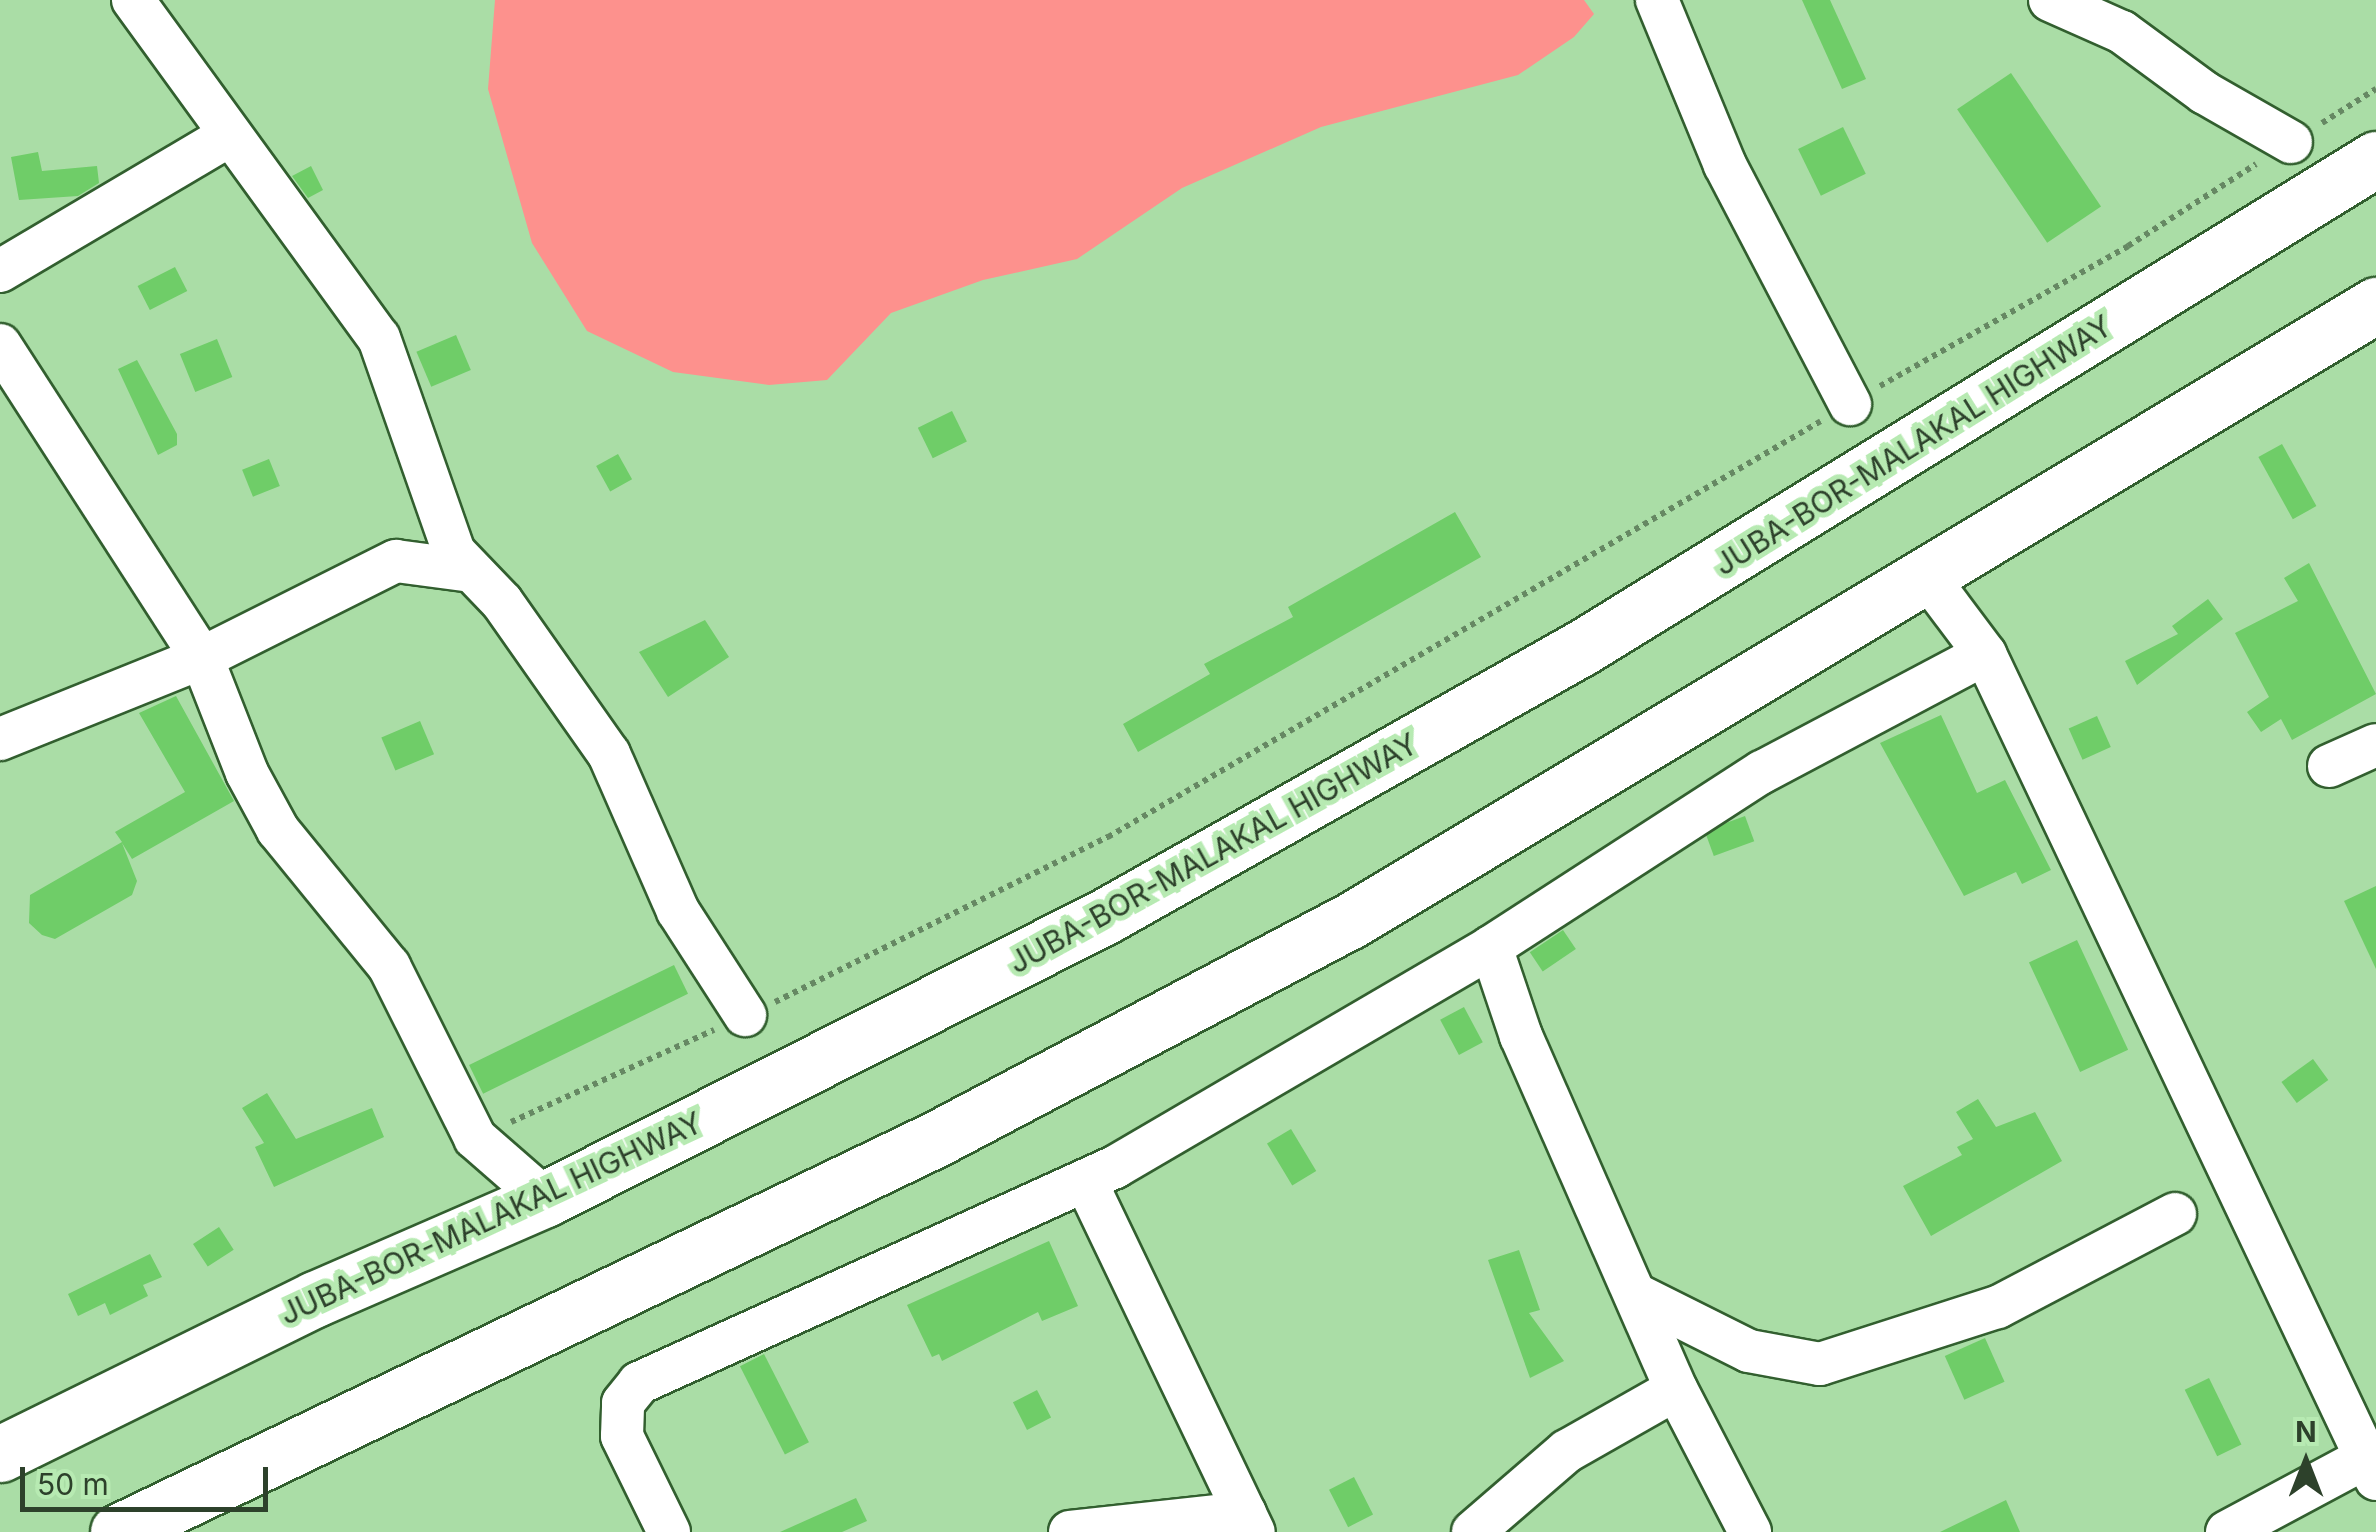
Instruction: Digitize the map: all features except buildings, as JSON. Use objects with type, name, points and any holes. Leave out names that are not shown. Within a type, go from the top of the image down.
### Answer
[{"type":"highway","name":"JUBA-BOR-MALAKAL HIGHWAY","points":[[0,1454],[315,1299],[544,1199],[1104,917],[1549,667],[2376,159]]},
{"type":"highway","points":[[118,1532],[849,1182],[1350,921],[1928,578],[2376,305]]},
{"type":"street","points":[[133,0],[228,136],[379,338],[444,532],[471,570],[502,602],[609,754],[678,911],[746,1016]]},
{"type":"street","points":[[1656,0],[1725,164],[1850,404]]},
{"type":"street","points":[[2050,0],[2122,32],[2205,93],[2292,142]]},
{"type":"street","points":[[0,272],[228,136]]},
{"type":"street","points":[[0,345],[202,658],[247,773],[278,830],[389,966],[475,1138],[544,1199]]},
{"type":"street","points":[[0,739],[202,658],[353,577],[396,561],[471,570]]},
{"type":"street","points":[[1928,578],[1985,654],[2372,1463],[2228,1532]]},
{"type":"street","points":[[673,1527],[622,1436],[623,1403],[639,1383],[1086,1182],[1491,947],[1762,772],[1985,654]]},
{"type":"street","points":[[2329,766],[2376,745]]},
{"type":"street","points":[[1491,947],[1521,1036],[1676,1389],[1750,1532]]},
{"type":"street","points":[[1070,1532],[1250,1522],[1086,1182]]},
{"type":"street","points":[[1635,1294],[1749,1351],[1820,1364],[1998,1307],[2175,1214]]},
{"type":"street","points":[[1473,1532],[1567,1450],[1676,1389]]},
{"type":"path","points":[[475,1138],[746,1016],[1108,837],[2128,246],[2376,89]]},
{"type":"shaded area","points":[[495,0],[1584,0],[1594,14],[1574,37],[1518,75],[1321,127],[1182,188],[1077,259],[983,280],[891,313],[827,380],[769,385],[673,372],[587,331],[532,243],[488,89]]}]
